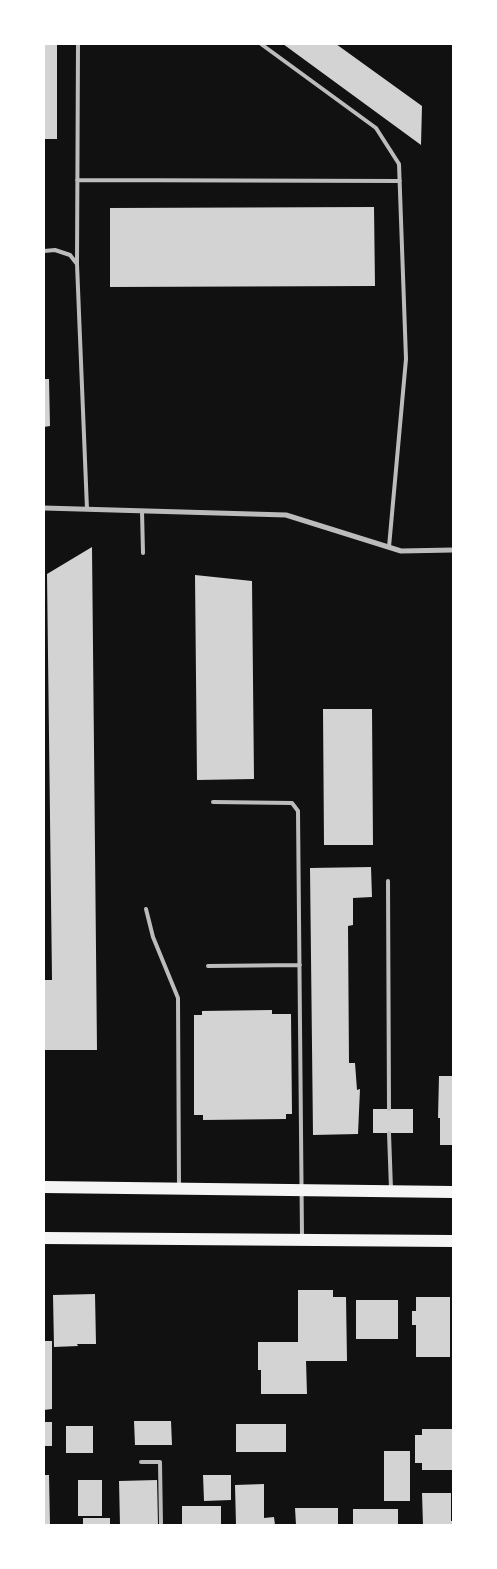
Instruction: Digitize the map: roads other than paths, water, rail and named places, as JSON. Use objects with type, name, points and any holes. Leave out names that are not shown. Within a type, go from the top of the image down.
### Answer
[{"type":"main road","points":[[44,1187],[453,1192]]},
{"type":"main road","points":[[44,1238],[453,1241]]},
{"type":"street","points":[[44,508],[286,515],[401,551],[453,550]]},
{"type":"lane","points":[[78,44],[77,264],[88,509]]},
{"type":"lane","points":[[261,44],[376,128],[399,164],[406,360],[389,547]]},
{"type":"lane","points":[[77,180],[400,182]]},
{"type":"lane","points":[[44,251],[55,250],[70,255],[77,264]]},
{"type":"lane","points":[[142,511],[143,553]]},
{"type":"lane","points":[[212,802],[292,803],[298,811],[302,1240]]},
{"type":"lane","points":[[388,881],[389,1108]]},
{"type":"lane","points":[[146,909],[153,937],[178,998],[179,1188]]},
{"type":"lane","points":[[208,966],[300,965]]},
{"type":"lane","points":[[389,1133],[391,1192]]},
{"type":"lane","points":[[142,1462],[160,1462],[160,1525]]}]
